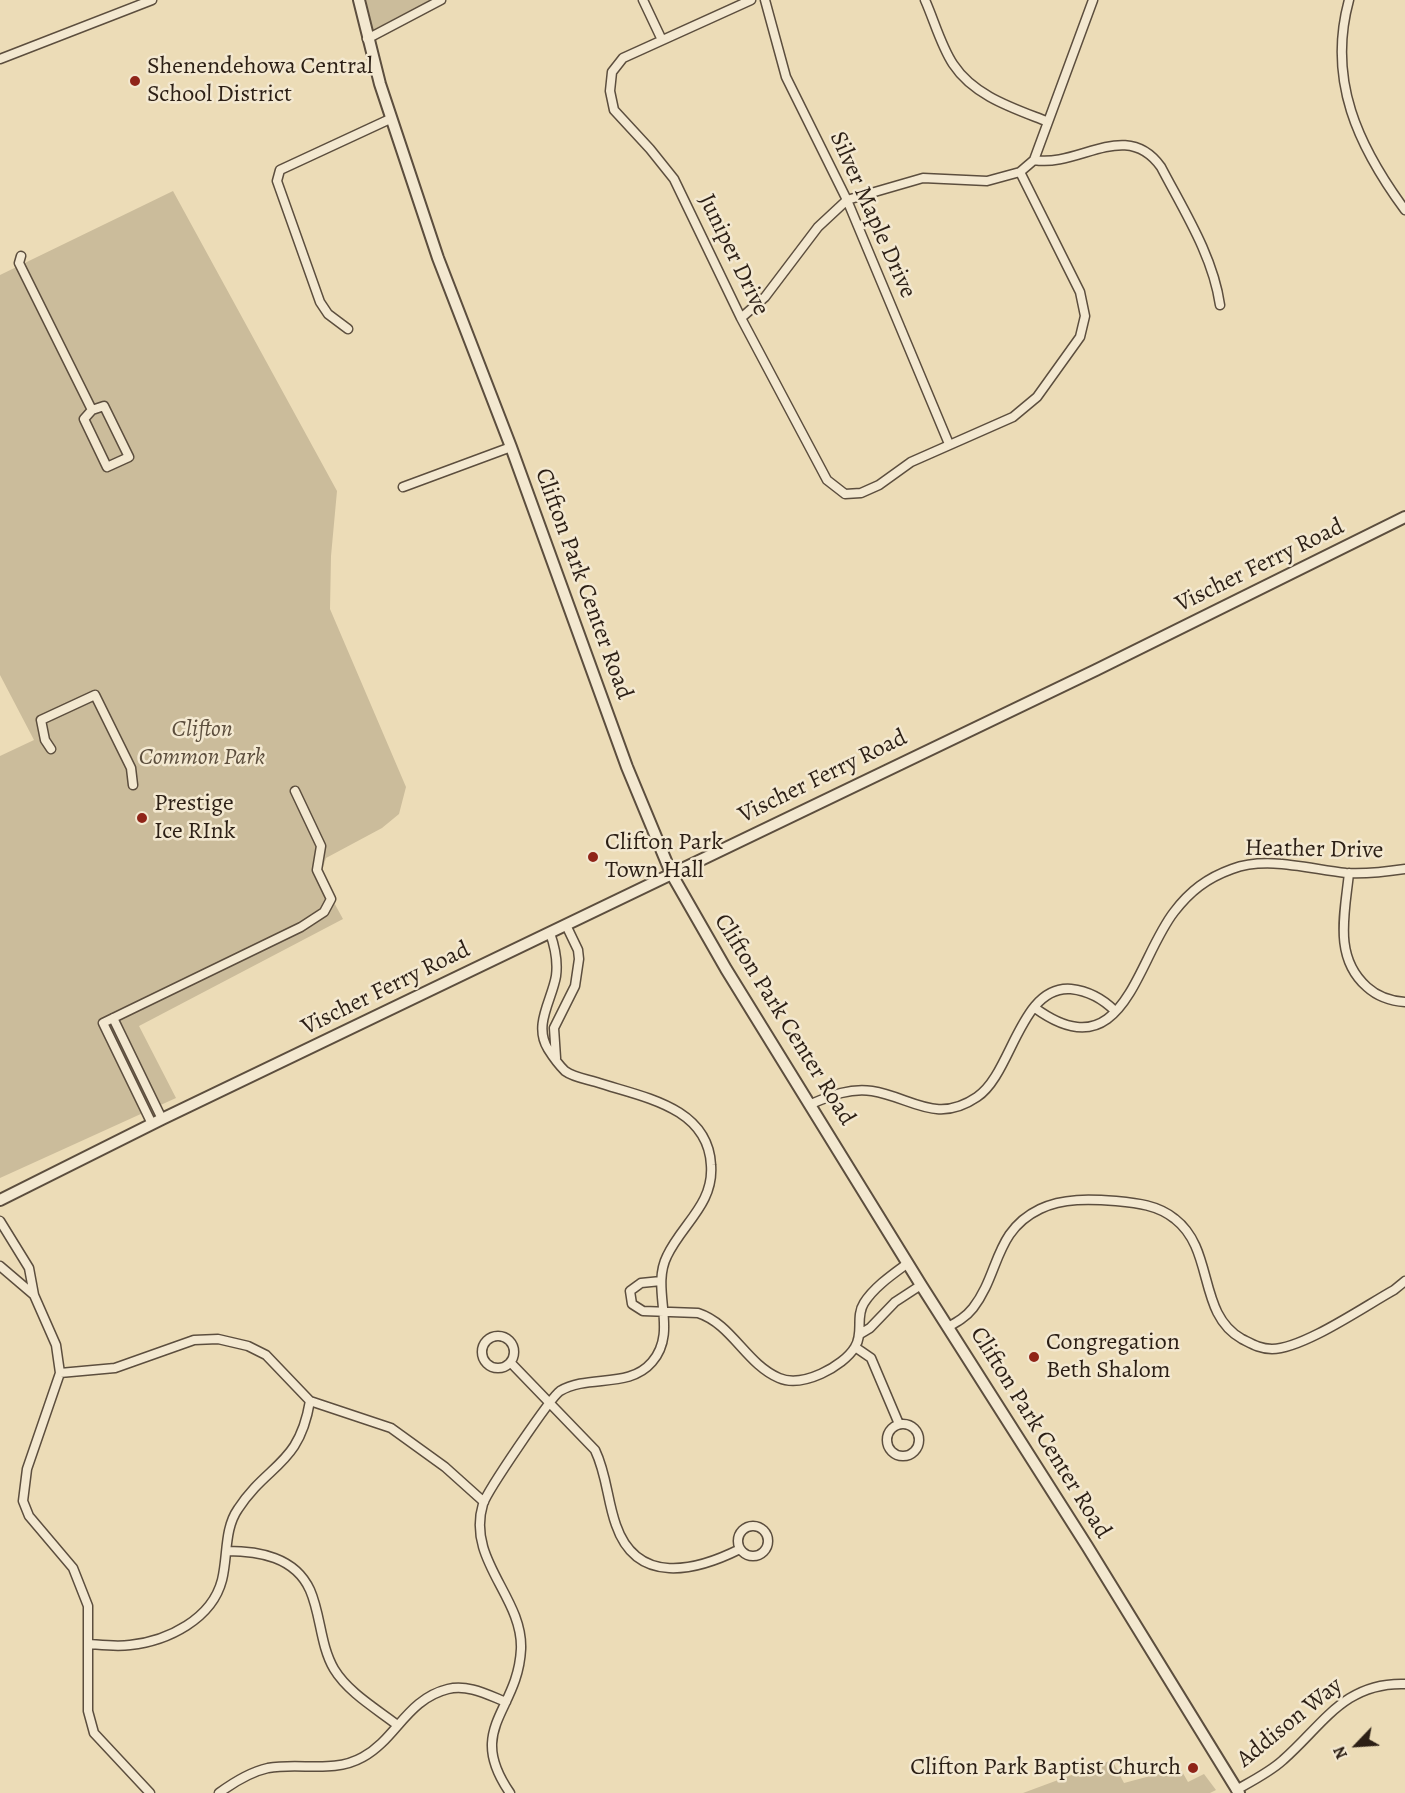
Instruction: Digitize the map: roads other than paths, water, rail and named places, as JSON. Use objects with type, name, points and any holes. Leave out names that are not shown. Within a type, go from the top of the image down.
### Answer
[{"type":"street","points":[[0,59],[152,0]]},
{"type":"street","name":"Clifton Park Center Road","points":[[359,0],[367,39],[390,119],[438,258],[511,447],[623,758],[671,873],[726,969],[1237,1791]]},
{"type":"street","points":[[367,39],[441,0]]},
{"type":"street","points":[[643,0],[661,38]]},
{"type":"street","name":"Juniper Drive","points":[[751,0],[661,38],[623,58],[612,72],[610,91],[614,110],[674,179],[741,318],[827,480],[845,494],[861,493],[879,485],[911,462],[949,444]]},
{"type":"street","name":"Silver Maple Drive","points":[[765,0],[786,78],[848,200],[949,444]]},
{"type":"street","points":[[925,0],[952,63],[968,82],[995,100],[1046,121]]},
{"type":"street","points":[[741,318],[765,297],[818,227],[848,200],[923,178],[987,181],[1020,172],[1034,160],[1046,121],[1093,0]]},
{"type":"street","points":[[1349,0],[1340,43],[1341,70],[1348,103],[1368,152],[1405,210]]},
{"type":"street","points":[[348,329],[328,314],[320,302],[277,181],[280,170],[390,119]]},
{"type":"street","points":[[1034,160],[1052,160],[1119,145],[1139,147],[1152,154],[1208,258],[1215,277],[1220,305]]},
{"type":"street","points":[[949,444],[1013,417],[1037,397],[1080,337],[1083,326],[1085,316],[1080,292],[1020,172]]},
{"type":"street","points":[[21,256],[19,263],[92,410]]},
{"type":"street","points":[[104,406],[129,457],[107,467],[84,419],[92,410],[104,406]]},
{"type":"street","points":[[403,487],[511,447]]},
{"type":"street","name":"Vischer Ferry Road","points":[[0,1200],[157,1121],[1096,670],[1405,518]]},
{"type":"street","points":[[51,749],[45,740],[40,720],[95,695],[131,768],[133,785]]},
{"type":"street","points":[[157,1121],[103,1023],[301,927],[324,912],[331,899],[317,870],[321,846],[295,791]]},
{"type":"street","name":"Heather Drive","points":[[1035,1008],[1047,1017],[1074,1029],[1086,1028],[1115,1011],[1132,993],[1173,914],[1194,889],[1206,881],[1250,865],[1273,864],[1348,873],[1405,869]]},
{"type":"street","points":[[1348,873],[1343,942],[1349,966],[1371,991],[1392,1001],[1405,1002]]},
{"type":"street","points":[[557,1061],[553,1040],[554,1028],[575,986],[579,959],[578,950],[566,925]]},
{"type":"street","points":[[510,1793],[499,1778],[490,1753],[493,1731],[506,1702],[521,1646],[518,1621],[483,1548],[484,1502],[550,1403],[561,1391],[573,1386],[625,1378],[652,1363],[663,1343],[664,1312],[661,1281],[667,1255],[701,1208],[709,1190],[711,1162],[705,1138],[691,1119],[678,1110],[571,1075],[545,1044],[542,1032],[545,1009],[552,990],[556,966],[556,952],[550,933]]},
{"type":"street","points":[[811,1104],[843,1091],[859,1091],[881,1093],[928,1108],[962,1105],[984,1092],[999,1075],[1020,1028],[1045,997],[1066,989],[1081,990],[1095,995],[1115,1011]]},
{"type":"street","points":[[113,1018],[157,1121]]},
{"type":"street","points":[[948,1327],[972,1310],[981,1296],[1007,1234],[1026,1217],[1054,1203],[1094,1200],[1133,1203],[1150,1206],[1176,1220],[1194,1244],[1202,1262],[1219,1320],[1233,1334],[1256,1347],[1272,1349],[1294,1344],[1383,1296],[1405,1281]]},
{"type":"street","points":[[0,1221],[29,1268],[34,1295],[56,1345],[60,1373],[27,1469],[23,1501],[29,1516],[73,1568],[88,1606],[88,1711],[94,1733],[150,1793]]},
{"type":"street","points":[[661,1281],[640,1282],[630,1291],[632,1304],[643,1311],[706,1316],[726,1331],[754,1362],[787,1381],[806,1379],[826,1370],[855,1347],[860,1334],[858,1321],[865,1302],[908,1263]]},
{"type":"street","points":[[0,1266],[34,1295]]},
{"type":"street","points":[[860,1334],[870,1328],[895,1302],[921,1285]]},
{"type":"street","points":[[60,1373],[115,1368],[194,1340],[218,1339],[248,1346],[266,1355],[310,1401],[391,1428],[444,1467],[484,1502]]},
{"type":"street","points":[[855,1347],[871,1358],[899,1424]]},
{"type":"street","points":[[511,1363],[595,1450],[602,1466],[610,1505],[621,1538],[643,1562],[665,1567],[693,1567],[717,1560],[740,1549]]},
{"type":"street","points":[[89,1644],[129,1646],[176,1633],[194,1620],[218,1593],[232,1517],[242,1501],[277,1469],[298,1442],[306,1426],[310,1401]]},
{"type":"street","points":[[899,1424],[914,1428],[919,1437],[915,1452],[906,1456],[895,1455],[888,1446],[890,1430],[899,1424]]},
{"type":"street","points":[[227,1551],[252,1551],[268,1555],[282,1561],[302,1578],[310,1590],[320,1633],[334,1669],[343,1682],[396,1724]]},
{"type":"street","name":"Addison Way","points":[[1237,1791],[1282,1761],[1326,1715],[1349,1698],[1377,1687],[1405,1684]]},
{"type":"street","points":[[219,1793],[245,1776],[269,1768],[292,1766],[326,1768],[347,1764],[374,1750],[396,1724],[430,1696],[449,1689],[478,1691],[506,1702]]},
{"type":"place","name":"Shenendehowa Central School District","points":[[135,81]]},
{"type":"place","name":"Prestige Ice RInk","points":[[142,818]]},
{"type":"place","name":"Clifton Park Town Hall","points":[[593,857]]},
{"type":"place","name":"Congregation Beth Shalom","points":[[1034,1357]]},
{"type":"place","name":"Clifton Park Baptist Church","points":[[1193,1768]]},
{"type":"park label","name":"Clifton Common Park","points":[[202,744]]}]
